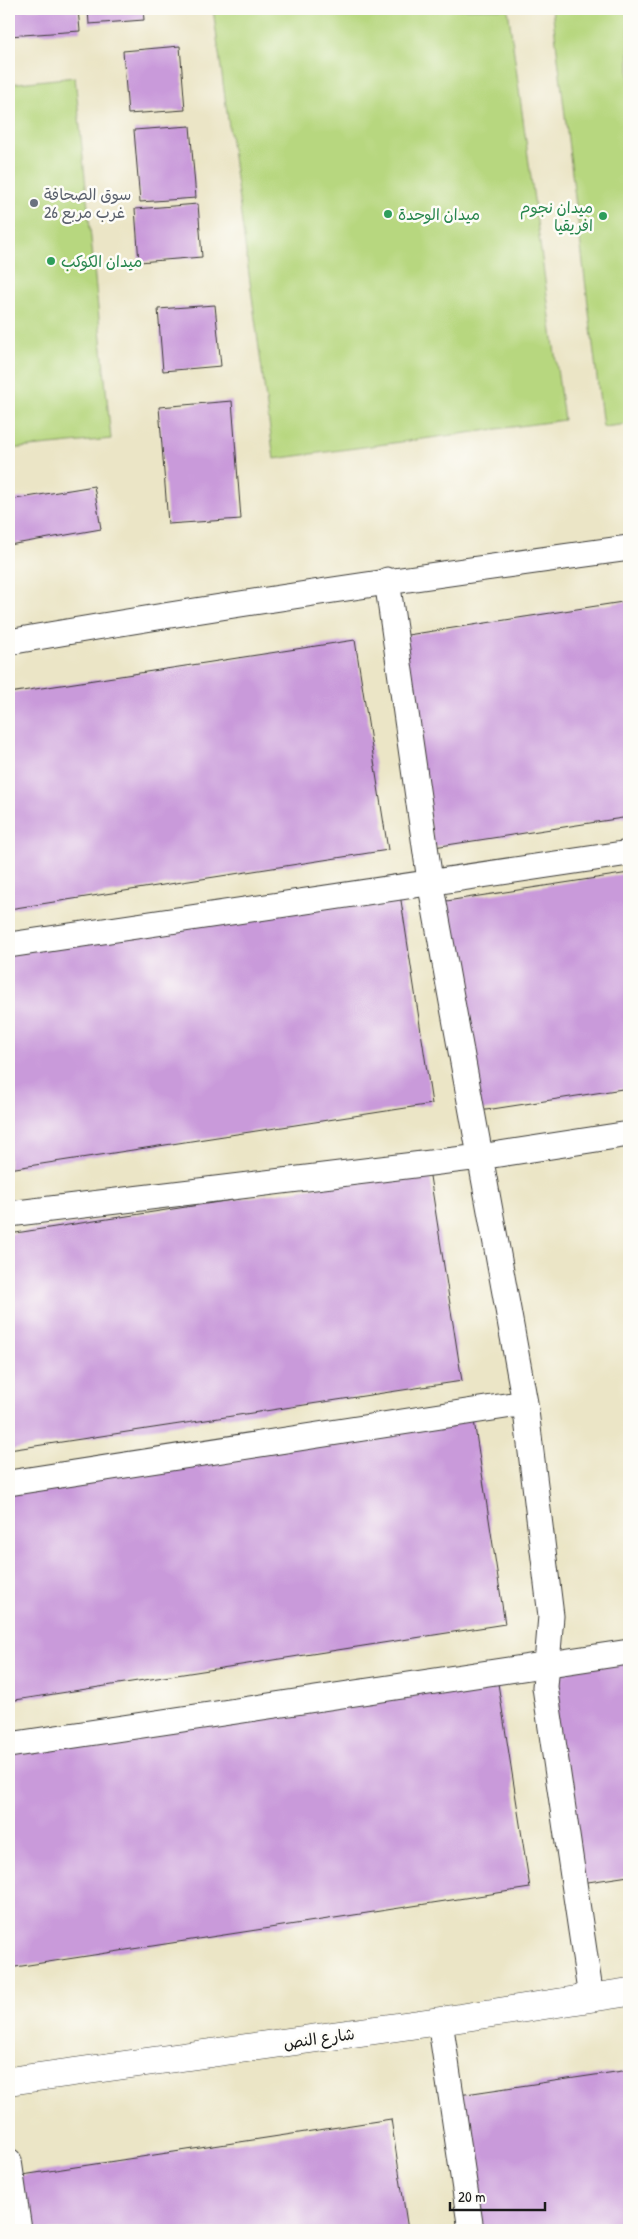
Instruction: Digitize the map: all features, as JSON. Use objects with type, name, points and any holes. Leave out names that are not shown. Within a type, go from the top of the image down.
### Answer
[{"type":"street","points":[[9,642],[172,613],[386,580],[629,548]]},
{"type":"street","points":[[386,580],[430,881],[525,1403],[552,1616],[545,1687],[591,1998]]},
{"type":"street","points":[[9,945],[430,881],[629,853]]},
{"type":"street","points":[[9,1214],[480,1157],[629,1134]]},
{"type":"street","points":[[9,1483],[525,1403]]},
{"type":"street","points":[[9,1746],[629,1652]]},
{"type":"street","name":"شارع النص","points":[[9,2081],[440,2021],[629,1992]]},
{"type":"street","points":[[440,2021],[471,2230]]},
{"type":"street","points":[[9,2161],[19,2230]]},
{"type":"green space","name":"ميدان الوحدة","points":[[213,9],[508,9],[564,420],[274,459]]},
{"type":"green space","name":"ميدان نجوم افريقيا","points":[[552,9],[629,9],[629,424],[603,427]]},
{"type":"green space","name":"ميدان الكوكب","points":[[75,77],[111,439],[9,449],[9,84]]},
{"type":"building","points":[[9,9],[78,9],[80,31],[9,36]]},
{"type":"building","points":[[88,9],[143,9],[144,20],[89,24]]},
{"type":"building","points":[[180,46],[185,110],[128,114],[123,51]]},
{"type":"building","points":[[190,126],[196,198],[140,202],[134,130]]},
{"type":"building","points":[[198,204],[202,257],[139,262],[135,209]]},
{"type":"building","points":[[215,305],[221,366],[163,371],[158,309]]},
{"type":"building","points":[[232,401],[241,519],[168,524],[159,407]]},
{"type":"building","points":[[94,486],[101,529],[9,545],[9,500]]},
{"type":"building","points":[[629,601],[629,817],[434,847],[401,636]]},
{"type":"building","points":[[355,640],[388,850],[9,909],[9,693]]},
{"type":"building","points":[[629,873],[629,1088],[473,1112],[440,902]]},
{"type":"building","points":[[400,894],[432,1104],[9,1169],[9,953]]},
{"type":"building","points":[[429,1170],[462,1381],[9,1450],[9,1234]]},
{"type":"building","points":[[473,1414],[505,1624],[9,1701],[9,1485]]},
{"type":"building","points":[[629,1661],[629,1876],[581,1883],[548,1673]]},
{"type":"building","points":[[497,1677],[530,1888],[9,1968],[9,1752]]},
{"type":"building","points":[[629,2070],[629,2230],[478,2230],[459,2095]]},
{"type":"building","points":[[391,2119],[408,2230],[24,2230],[16,2176]]},
{"type":"place","name":"سوق الصحافة غرب مربع 26","points":[[34,203]]},
{"type":"place","name":"ميدان الوحدة","points":[[388,214]]},
{"type":"place","name":"ميدان نجوم افريقيا","points":[[603,216]]},
{"type":"place","name":"ميدان الكوكب","points":[[51,261]]}]
